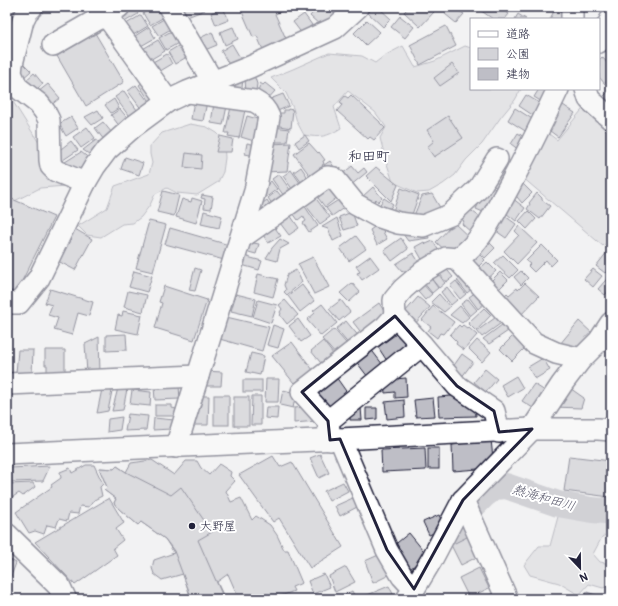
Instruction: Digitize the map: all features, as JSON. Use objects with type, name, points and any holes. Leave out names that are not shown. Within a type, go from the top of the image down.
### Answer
[{"type":"highway","points":[[7,536],[58,586],[65,599]]},
{"type":"street","points":[[32,7],[27,12],[23,20],[11,73],[17,87],[38,104],[45,112],[49,120],[50,160],[52,166],[56,171],[85,183]]},
{"type":"street","points":[[169,7],[213,82]]},
{"type":"street","points":[[7,302],[19,303],[39,278],[85,183],[95,166],[107,150],[134,126],[168,101],[250,67],[335,28],[358,7]]},
{"type":"street","points":[[572,7],[572,18]]},
{"type":"street","points":[[53,45],[112,11],[168,101]]},
{"type":"street","points":[[600,40],[611,19]]},
{"type":"street","points":[[457,259],[476,242],[485,230],[516,174],[558,90]]},
{"type":"street","points":[[586,90],[589,99],[611,119]]},
{"type":"street","points":[[176,447],[255,191],[269,117],[267,111],[261,104],[254,101],[187,92]]},
{"type":"street","points":[[241,238],[327,177],[334,178],[355,204],[377,216],[398,222],[423,226],[450,215],[479,188],[497,159]]},
{"type":"street","points":[[410,594],[402,576],[387,550],[332,433],[302,392],[385,327],[394,316],[394,300],[403,289],[424,271],[446,258],[457,259],[534,343],[556,353],[581,359]]},
{"type":"street","points":[[394,316],[422,345],[457,386],[494,411],[499,432]]},
{"type":"street","points":[[410,594],[432,559],[463,500],[532,429],[562,384],[581,359],[605,346],[611,323]]},
{"type":"street","points":[[332,433],[422,345]]},
{"type":"street","points":[[7,384],[198,376]]},
{"type":"street","points":[[7,454],[176,447],[332,433],[499,432],[532,429],[611,430]]},
{"type":"street","points":[[463,500],[507,599]]},
{"type":"highlighted area","points":[[395,316],[457,386],[494,411],[499,432],[532,429],[463,500],[414,589],[387,550],[340,439],[330,440],[328,421],[302,392]]},
{"type":"green space","points":[[7,7],[32,7],[9,21],[7,36]]},
{"type":"green space","points":[[403,46],[415,67],[435,61],[465,46],[470,48],[470,90],[520,90],[515,100],[482,144],[466,160],[455,175],[429,192],[417,193],[393,182],[380,138],[386,127],[375,112],[348,91],[334,107],[341,128],[323,136],[304,135],[297,122],[293,108],[286,93],[271,78],[329,53],[362,56],[375,63],[384,56]]},
{"type":"green space","points":[[7,92],[66,186],[40,188],[7,205]]},
{"type":"green space","points":[[586,105],[611,127],[611,238],[603,246],[522,177],[545,131],[557,140]]},
{"type":"green space","points":[[190,124],[207,127],[217,133],[224,140],[225,158],[223,172],[218,182],[197,195],[177,193],[167,188],[155,194],[150,205],[141,217],[133,223],[122,224],[101,237],[87,235],[78,226],[107,208],[115,186],[149,174],[152,163],[150,146],[162,133]]},
{"type":"green space","points":[[559,513],[577,517],[611,517],[611,532],[602,537],[593,554],[600,562],[611,564],[611,585],[603,588],[589,584],[579,595],[559,583],[530,575],[524,565],[539,546],[550,546]]},
{"type":"building","points":[[126,7],[134,7],[138,14],[121,24],[116,16]]},
{"type":"building","points":[[139,7],[149,7],[141,12]]},
{"type":"building","points":[[153,7],[161,7],[166,16],[150,25],[143,13]]},
{"type":"building","points":[[182,7],[203,7],[205,10],[187,17]]},
{"type":"building","points":[[240,7],[280,7],[282,11],[275,14],[287,41],[264,52],[257,36],[253,37]]},
{"type":"building","points":[[318,7],[337,7],[340,9],[329,22],[326,20],[321,26],[310,16]]},
{"type":"building","points":[[371,7],[378,7],[391,19],[383,27],[367,12]]},
{"type":"building","points":[[409,7],[428,7],[434,12],[420,27],[404,12]]},
{"type":"building","points":[[451,7],[464,14],[456,23],[445,14]]},
{"type":"building","points":[[482,7],[498,7],[509,14],[506,18],[492,18],[480,10]]},
{"type":"building","points":[[556,7],[569,7],[567,18],[550,18]]},
{"type":"building","points":[[223,8],[229,20],[216,25],[211,13]]},
{"type":"building","points":[[304,14],[312,25],[308,28],[309,31],[303,35],[293,22]]},
{"type":"building","points":[[518,14],[524,18],[516,18]]},
{"type":"building","points":[[141,15],[148,26],[130,37],[123,26]]},
{"type":"building","points":[[400,16],[414,27],[405,38],[391,27]]},
{"type":"building","points":[[167,17],[174,27],[159,36],[152,26]]},
{"type":"building","points":[[367,20],[380,32],[366,45],[354,33]]},
{"type":"building","points":[[446,26],[456,46],[420,65],[410,45]]},
{"type":"building","points":[[149,27],[155,38],[141,46],[135,36]]},
{"type":"building","points":[[233,27],[238,39],[225,45],[220,32]]},
{"type":"building","points":[[175,29],[182,41],[166,50],[159,38]]},
{"type":"building","points":[[212,32],[217,45],[205,50],[200,38]]},
{"type":"building","points":[[95,33],[124,82],[86,106],[57,56]]},
{"type":"building","points":[[158,40],[165,51],[148,61],[141,50]]},
{"type":"building","points":[[183,43],[190,55],[175,64],[168,52]]},
{"type":"building","points":[[232,44],[242,61],[231,68],[221,51]]},
{"type":"building","points":[[167,54],[172,64],[157,73],[151,63]]},
{"type":"building","points":[[602,57],[611,67],[611,77],[605,84],[600,78],[600,59]]},
{"type":"building","points":[[22,62],[31,71],[22,79],[18,64]]},
{"type":"building","points":[[452,64],[459,73],[440,86],[434,78]]},
{"type":"building","points":[[34,73],[43,84],[33,92],[25,81]]},
{"type":"building","points":[[254,75],[257,84],[255,97],[246,95],[245,77]]},
{"type":"building","points":[[146,79],[159,97],[151,103],[139,85]]},
{"type":"building","points":[[243,79],[241,96],[233,94],[236,81]]},
{"type":"building","points":[[260,83],[263,85],[265,83],[275,91],[267,100],[258,93]]},
{"type":"building","points":[[48,84],[60,98],[50,106],[38,92]]},
{"type":"building","points":[[136,85],[150,104],[142,110],[128,91]]},
{"type":"building","points":[[611,89],[611,108],[602,98]]},
{"type":"building","points":[[538,90],[552,90],[547,105],[534,97]]},
{"type":"building","points":[[124,91],[139,113],[131,119],[115,97]]},
{"type":"building","points":[[283,94],[289,106],[273,113],[270,99]]},
{"type":"building","points":[[351,95],[385,128],[374,140],[370,137],[368,139],[337,111],[342,105],[340,102],[345,96],[348,98]]},
{"type":"building","points":[[526,95],[548,108],[540,120],[519,106]]},
{"type":"building","points":[[114,99],[119,108],[111,113],[105,105]]},
{"type":"building","points":[[194,100],[207,102],[203,121],[191,119]]},
{"type":"building","points":[[214,103],[227,106],[223,125],[211,123]]},
{"type":"building","points":[[563,105],[575,113],[558,137],[546,128]]},
{"type":"building","points":[[231,107],[245,110],[239,138],[228,136],[229,133],[225,133]]},
{"type":"building","points":[[515,108],[537,122],[530,134],[508,120]]},
{"type":"building","points":[[120,109],[129,120],[120,127],[111,115]]},
{"type":"building","points":[[98,110],[103,118],[92,125],[85,117]]},
{"type":"building","points":[[284,110],[293,110],[291,128],[274,125],[277,113],[284,113]]},
{"type":"building","points":[[247,116],[261,120],[257,142],[241,137]]},
{"type":"building","points":[[448,116],[463,138],[434,157],[427,147],[434,141],[427,130]]},
{"type":"building","points":[[71,117],[78,128],[66,136],[59,124]]},
{"type":"building","points":[[103,122],[112,133],[104,140],[95,128]]},
{"type":"building","points":[[87,127],[95,138],[81,148],[73,137]]},
{"type":"building","points":[[274,127],[289,129],[287,142],[271,142]]},
{"type":"building","points":[[518,133],[530,141],[523,153],[511,144]]},
{"type":"building","points":[[305,135],[309,141],[299,148],[295,142]]},
{"type":"building","points":[[220,136],[233,139],[231,152],[216,152]]},
{"type":"building","points":[[96,140],[101,143],[92,156],[83,150]]},
{"type":"building","points":[[71,141],[78,150],[60,162],[56,153]]},
{"type":"building","points":[[247,143],[257,145],[255,156],[245,154]]},
{"type":"building","points":[[291,143],[287,171],[265,172],[270,144]]},
{"type":"building","points":[[309,143],[325,160],[323,161],[324,164],[322,165],[326,171],[313,180],[294,154]]},
{"type":"building","points":[[81,152],[90,159],[89,162],[79,169],[63,166],[65,162]]},
{"type":"building","points":[[186,153],[202,155],[201,169],[184,167]]},
{"type":"building","points":[[125,157],[143,163],[139,175],[121,169]]},
{"type":"building","points":[[330,161],[334,167],[329,171],[324,165]]},
{"type":"building","points":[[503,163],[513,169],[503,190],[489,184]]},
{"type":"building","points":[[352,166],[358,173],[364,168],[367,172],[350,186],[341,175]]},
{"type":"building","points":[[301,167],[311,182],[304,186],[294,172]]},
{"type":"building","points":[[376,167],[398,185],[391,201],[366,176]]},
{"type":"building","points":[[291,170],[303,187],[295,193],[283,176]]},
{"type":"building","points":[[279,174],[293,194],[286,199],[272,179]]},
{"type":"building","points":[[271,181],[277,189],[260,202],[261,191]]},
{"type":"building","points":[[521,182],[532,193],[522,203],[512,191]]},
{"type":"building","points":[[330,183],[339,196],[325,207],[315,194]]},
{"type":"building","points":[[487,185],[502,192],[490,215],[476,209]]},
{"type":"building","points":[[373,187],[382,198],[378,202],[376,199],[370,205],[362,197]]},
{"type":"building","points":[[401,188],[419,195],[410,220],[391,217]]},
{"type":"building","points":[[163,191],[179,195],[174,216],[157,212]]},
{"type":"building","points":[[277,191],[285,201],[275,208],[268,198]]},
{"type":"building","points":[[537,193],[542,200],[550,206],[540,219],[527,209],[530,204],[529,203]]},
{"type":"building","points":[[432,194],[442,211],[413,218],[422,196]]},
{"type":"building","points":[[202,195],[213,197],[211,209],[204,208],[205,199],[201,198]]},
{"type":"building","points":[[314,196],[330,217],[320,224],[304,203]]},
{"type":"building","points":[[343,197],[348,205],[332,216],[326,208]]},
{"type":"building","points":[[192,198],[202,201],[196,223],[176,217],[182,199],[191,202]]},
{"type":"building","points":[[384,198],[393,204],[389,210],[377,209]]},
{"type":"building","points":[[512,198],[525,208],[516,221],[502,210]]},
{"type":"building","points":[[12,199],[54,217],[16,293],[7,289],[7,211]]},
{"type":"building","points":[[267,200],[273,209],[251,224],[255,209]]},
{"type":"building","points":[[302,202],[318,226],[309,232],[303,223],[306,221],[303,216],[298,220],[290,209]]},
{"type":"building","points":[[469,209],[487,222],[474,235],[462,224],[464,221],[461,219]]},
{"type":"building","points":[[204,211],[222,216],[219,228],[201,224]]},
{"type":"building","points":[[528,211],[536,219],[527,229],[519,221]]},
{"type":"building","points":[[288,212],[299,228],[289,235],[277,219]]},
{"type":"building","points":[[352,212],[357,226],[344,230],[339,217]]},
{"type":"building","points":[[502,214],[516,224],[506,238],[492,228]]},
{"type":"building","points":[[337,218],[343,236],[333,241],[328,229],[322,227]]},
{"type":"building","points":[[149,221],[166,225],[153,272],[136,268]]},
{"type":"building","points":[[270,221],[281,236],[268,243],[259,228]]},
{"type":"building","points":[[380,223],[385,230],[383,232],[387,239],[377,245],[370,230]]},
{"type":"building","points":[[454,223],[471,239],[456,253],[448,253],[436,242]]},
{"type":"building","points":[[519,226],[537,243],[517,264],[504,251],[519,235],[515,231]]},
{"type":"building","points":[[170,228],[229,245],[224,260],[165,244]]},
{"type":"building","points":[[75,229],[92,239],[75,270],[58,261]]},
{"type":"building","points":[[400,230],[427,231],[429,238],[408,241]]},
{"type":"building","points":[[356,236],[366,249],[349,261],[340,248]]},
{"type":"building","points":[[484,237],[495,248],[485,258],[475,247]]},
{"type":"building","points":[[401,238],[408,249],[392,261],[384,250]]},
{"type":"building","points":[[280,239],[289,244],[280,249],[277,261],[266,258],[272,248]]},
{"type":"building","points":[[243,241],[259,244],[256,254],[241,250]]},
{"type":"building","points":[[433,241],[440,253],[424,263],[415,247],[424,242],[426,244]]},
{"type":"building","points":[[542,245],[557,260],[551,266],[546,260],[534,272],[528,266],[530,264],[526,261]]},
{"type":"building","points":[[475,250],[485,260],[473,272],[463,263]]},
{"type":"building","points":[[608,251],[611,254],[611,266],[605,273],[596,266]]},
{"type":"building","points":[[413,253],[423,268],[408,278],[403,270],[402,271],[396,264]]},
{"type":"building","points":[[240,255],[262,261],[259,270],[238,264]]},
{"type":"building","points":[[503,255],[518,270],[510,278],[494,263]]},
{"type":"building","points":[[370,256],[379,268],[362,280],[357,273],[360,272],[356,266]]},
{"type":"building","points":[[313,257],[329,287],[314,294],[298,264]]},
{"type":"building","points":[[487,262],[496,271],[482,284],[473,275]]},
{"type":"building","points":[[443,265],[453,277],[446,282],[437,270]]},
{"type":"building","points":[[195,268],[201,270],[195,291],[189,290]]},
{"type":"building","points":[[593,269],[602,276],[593,287],[584,279]]},
{"type":"building","points":[[296,270],[302,282],[287,295],[284,292],[286,290],[284,285],[287,275]]},
{"type":"building","points":[[134,271],[152,276],[147,292],[129,287]]},
{"type":"building","points":[[521,271],[528,278],[521,285],[514,277]]},
{"type":"building","points":[[437,272],[445,283],[439,288],[430,277]]},
{"type":"building","points":[[500,272],[508,280],[494,294],[486,286]]},
{"type":"building","points":[[258,274],[278,279],[273,297],[254,292]]},
{"type":"building","points":[[611,274],[611,290],[610,289],[605,295],[598,289]]},
{"type":"building","points":[[463,275],[473,288],[467,293],[457,280]]},
{"type":"building","points":[[430,277],[438,288],[432,293],[423,282]]},
{"type":"building","points":[[420,281],[432,294],[425,300],[413,286]]},
{"type":"building","points":[[456,281],[466,294],[460,299],[450,286]]},
{"type":"building","points":[[352,283],[360,292],[349,302],[340,293]]},
{"type":"building","points":[[525,283],[539,296],[518,318],[500,300],[507,293],[509,295],[517,288],[518,290]]},
{"type":"building","points":[[302,285],[314,301],[300,312],[288,296]]},
{"type":"building","points":[[164,286],[207,300],[194,340],[155,328],[162,303],[159,302]]},
{"type":"building","points":[[447,287],[457,300],[451,305],[441,292]]},
{"type":"building","points":[[50,289],[93,302],[89,316],[78,313],[72,335],[54,330],[58,318],[48,315],[52,305],[45,303]]},
{"type":"building","points":[[128,291],[147,295],[143,312],[124,307]]},
{"type":"building","points":[[476,292],[485,303],[478,309],[469,297]]},
{"type":"building","points":[[236,294],[256,299],[252,316],[231,311]]},
{"type":"building","points":[[439,294],[450,307],[444,312],[431,302]]},
{"type":"building","points":[[418,297],[430,307],[414,325],[405,312]]},
{"type":"building","points":[[468,299],[477,310],[470,316],[461,304]]},
{"type":"building","points":[[258,300],[277,305],[271,323],[253,317]]},
{"type":"building","points":[[285,300],[298,315],[287,324],[280,315],[282,309],[279,305]]},
{"type":"building","points":[[341,300],[350,312],[339,321],[329,309]]},
{"type":"building","points":[[379,303],[388,317],[363,335],[353,322]]},
{"type":"building","points":[[322,304],[337,323],[321,336],[307,320],[315,313],[313,311]]},
{"type":"building","points":[[433,306],[454,322],[448,330],[447,329],[443,334],[440,333],[437,338],[428,331],[431,327],[422,320]]},
{"type":"building","points":[[460,306],[469,317],[462,323],[450,315]]},
{"type":"building","points":[[484,308],[491,315],[476,331],[468,323]]},
{"type":"building","points":[[123,311],[142,315],[138,334],[115,329],[118,315],[122,316]]},
{"type":"building","points":[[499,315],[504,321],[482,337],[477,331]]},
{"type":"building","points":[[222,316],[269,327],[262,351],[216,338]]},
{"type":"building","points":[[298,319],[310,336],[301,342],[289,326]]},
{"type":"building","points":[[346,321],[360,338],[350,346],[336,329]]},
{"type":"building","points":[[579,321],[593,334],[579,351],[572,345],[568,351],[560,344]]},
{"type":"building","points":[[506,322],[511,329],[489,344],[483,339]]},
{"type":"building","points":[[273,325],[284,329],[278,348],[267,345]]},
{"type":"building","points":[[459,325],[461,327],[463,325],[468,329],[469,328],[477,335],[464,350],[456,344],[457,342],[450,335]]},
{"type":"building","points":[[334,329],[351,349],[336,355],[322,339]]},
{"type":"building","points":[[399,332],[411,349],[389,364],[378,347]]},
{"type":"building","points":[[126,334],[127,350],[106,351],[106,335]]},
{"type":"building","points":[[515,334],[527,346],[512,361],[500,349]]},
{"type":"building","points":[[99,337],[100,373],[87,373],[85,344]]},
{"type":"building","points":[[477,340],[491,352],[482,362],[469,349]]},
{"type":"building","points":[[323,341],[337,359],[325,368],[311,351]]},
{"type":"building","points":[[292,342],[316,374],[298,388],[272,356]]},
{"type":"building","points":[[370,348],[383,365],[368,377],[355,360]]},
{"type":"building","points":[[18,350],[33,350],[32,374],[16,373]]},
{"type":"building","points":[[45,350],[65,350],[65,374],[47,373],[47,365],[45,365]]},
{"type":"building","points":[[251,353],[264,356],[260,375],[246,372]]},
{"type":"building","points":[[462,354],[473,362],[461,378],[450,371]]},
{"type":"building","points":[[543,358],[550,370],[535,379],[528,367]]},
{"type":"building","points":[[485,369],[497,379],[486,392],[474,382]]},
{"type":"building","points":[[205,371],[222,372],[221,386],[204,386]]},
{"type":"building","points":[[516,376],[523,388],[508,397],[501,385]]},
{"type":"building","points":[[336,377],[348,394],[327,409],[315,392]]},
{"type":"building","points":[[406,378],[407,397],[395,398],[395,392],[385,393],[384,380]]},
{"type":"building","points":[[266,379],[279,379],[278,402],[265,402]]},
{"type":"building","points":[[243,380],[262,380],[262,392],[243,392]]},
{"type":"building","points":[[534,384],[545,391],[533,408],[522,401]]},
{"type":"building","points":[[179,386],[180,399],[155,400],[154,387]]},
{"type":"building","points":[[567,386],[584,398],[581,408],[553,407]]},
{"type":"building","points":[[118,388],[127,389],[123,410],[112,411]]},
{"type":"building","points":[[102,389],[112,391],[108,411],[97,413]]},
{"type":"building","points":[[132,390],[151,392],[150,406],[130,404]]},
{"type":"building","points":[[283,390],[296,393],[293,408],[280,405]]},
{"type":"building","points":[[214,395],[229,395],[229,425],[214,425]]},
{"type":"building","points":[[464,395],[475,405],[476,416],[439,417],[438,397]]},
{"type":"building","points":[[194,396],[209,396],[208,425],[193,425]]},
{"type":"building","points":[[252,396],[261,396],[261,425],[251,425]]},
{"type":"building","points":[[234,397],[249,397],[249,426],[234,426]]},
{"type":"building","points":[[433,398],[435,416],[416,417],[414,400]]},
{"type":"building","points":[[404,400],[405,417],[387,419],[385,402]]},
{"type":"building","points":[[155,405],[172,405],[172,408],[176,409],[176,416],[155,416]]},
{"type":"building","points":[[266,407],[278,407],[277,419],[265,418]]},
{"type":"building","points":[[306,407],[317,421],[294,423],[294,408]]},
{"type":"building","points":[[361,408],[362,420],[350,420],[350,409]]},
{"type":"building","points":[[366,408],[377,408],[377,419],[366,420]]},
{"type":"building","points":[[128,414],[148,416],[146,430],[125,431]]},
{"type":"building","points":[[122,417],[120,430],[107,432],[108,419]]},
{"type":"building","points":[[154,418],[174,420],[171,429],[153,430]]},
{"type":"building","points":[[491,440],[493,458],[478,469],[453,471],[452,445]]},
{"type":"building","points":[[425,448],[426,470],[382,472],[381,450]]},
{"type":"building","points":[[428,448],[439,448],[439,469],[428,469]]},
{"type":"building","points":[[320,454],[329,473],[319,478],[310,458]]},
{"type":"building","points":[[273,456],[280,467],[292,462],[343,547],[310,568],[279,518],[273,522],[239,475]]},
{"type":"building","points":[[569,456],[611,461],[611,496],[564,491]]},
{"type":"building","points":[[152,460],[174,475],[186,461],[197,461],[201,468],[209,475],[219,464],[231,472],[230,476],[235,481],[226,491],[231,502],[241,498],[252,520],[256,516],[270,525],[277,535],[284,550],[288,550],[302,583],[292,587],[294,591],[273,599],[239,599],[228,574],[217,582],[225,599],[191,599],[183,574],[162,580],[154,574],[152,568],[154,560],[174,553],[165,539],[141,522],[138,525],[119,509],[114,503],[116,499],[104,490],[107,487],[99,468],[114,469],[117,466],[126,472],[131,463]]},
{"type":"building","points":[[86,465],[94,465],[103,484],[100,487],[102,496],[94,500],[89,507],[80,506],[78,514],[69,513],[67,521],[59,519],[56,527],[47,525],[44,534],[35,531],[29,533],[16,512],[52,487],[51,485],[61,478],[60,472],[70,468],[72,473]]},
{"type":"building","points":[[50,466],[43,481],[11,482],[10,468]]},
{"type":"building","points":[[117,466],[171,495],[181,487],[212,532],[198,540],[224,599],[192,599],[174,551],[165,539],[141,522],[138,525],[114,503],[116,499],[104,490],[107,487],[99,468],[114,469]]},
{"type":"building","points":[[7,469],[9,484],[33,483],[35,487],[23,496],[19,493],[11,498],[8,494],[7,495]]},
{"type":"building","points":[[343,482],[348,491],[329,501],[324,491]]},
{"type":"building","points":[[355,497],[359,506],[340,516],[335,506]]},
{"type":"building","points":[[109,498],[124,523],[116,529],[123,540],[113,548],[117,555],[75,585],[35,542]]},
{"type":"building","points":[[439,515],[445,528],[429,535],[423,522]]},
{"type":"building","points":[[409,533],[427,555],[410,569],[392,547]]},
{"type":"building","points":[[471,535],[481,555],[461,565],[451,545]]},
{"type":"building","points":[[383,553],[393,573],[373,583],[365,561]]},
{"type":"building","points":[[7,558],[16,563],[7,587]]},
{"type":"building","points":[[346,567],[355,582],[335,592],[329,576]]},
{"type":"building","points":[[479,568],[489,588],[469,598],[459,578]]},
{"type":"building","points":[[324,574],[330,587],[313,594],[308,581]]},
{"type":"building","points":[[389,586],[395,598],[366,599],[365,596]]},
{"type":"building","points":[[352,591],[356,599],[337,599]]},
{"type":"building","points":[[587,592],[601,597],[600,599],[584,599]]},
{"type":"building","points":[[495,593],[497,599],[478,599]]},
{"type":"waterway","name":"熱海和田川","points":[[456,532],[464,515],[484,495],[495,487],[506,486],[558,504],[605,511],[611,508]]},
{"type":"place","name":"大野屋","points":[[192,526]]},
{"type":"district","name":"和田町","points":[[369,156]]}]
